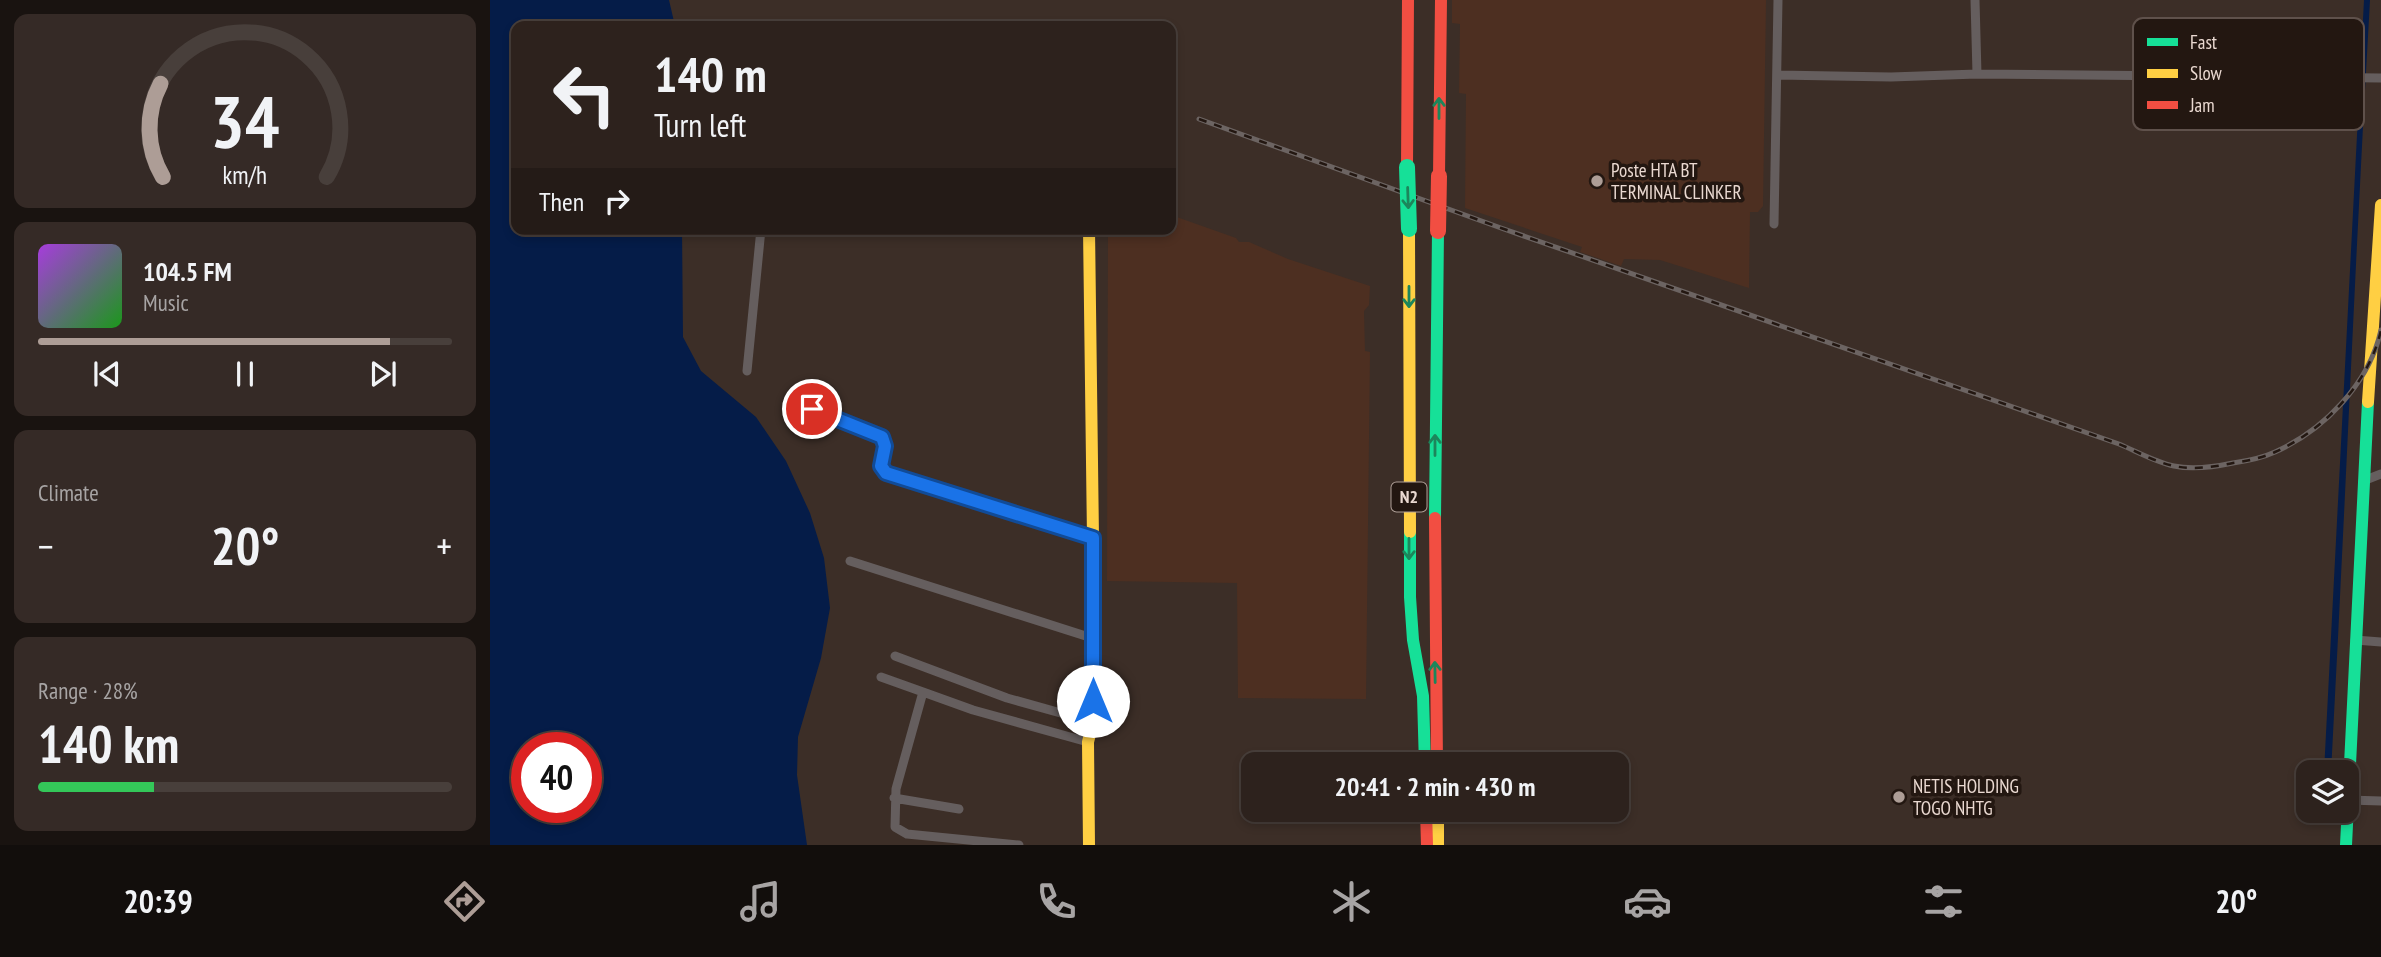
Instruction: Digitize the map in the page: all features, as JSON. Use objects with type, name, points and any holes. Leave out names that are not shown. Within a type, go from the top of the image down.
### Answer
[{"type":"main road","name":"N2","points":[[1408,0],[1406,167],[1409,229],[1410,606],[1423,696],[1425,752]]},
{"type":"main road","name":"N2","points":[[1437,752],[1435,541],[1441,0]]},
{"type":"main road","points":[[2350,760],[2363,481],[2381,205]]},
{"type":"main road","points":[[1089,235],[1094,615],[1093,722],[1088,742],[1089,845]]},
{"type":"main road","points":[[1426,822],[1427,845]]},
{"type":"main road","points":[[1438,822],[1438,845]]},
{"type":"main road","points":[[2346,845],[2347,823]]},
{"type":"street","points":[[1774,225],[1778,0]]},
{"type":"street","points":[[1975,0],[1977,74]]},
{"type":"street","points":[[1777,75],[2133,76]]},
{"type":"street","points":[[747,371],[760,235]]},
{"type":"street","points":[[812,409],[882,437],[885,446],[881,466],[886,473],[1093,538]]},
{"type":"street","points":[[2363,481],[2381,474]]},
{"type":"street","points":[[850,561],[1092,638]]},
{"type":"street","points":[[2355,640],[2381,642]]},
{"type":"street","points":[[895,656],[1007,698],[1093,722]]},
{"type":"street","points":[[881,677],[973,710],[1088,742]]},
{"type":"street","points":[[923,691],[894,798],[895,827],[907,834],[1019,845]]},
{"type":"street","points":[[894,798],[958,809]]},
{"type":"street","points":[[2359,800],[2381,801]]},
{"type":"shaded area","points":[[1452,0],[1766,0],[1763,206],[1758,212],[1750,212],[1749,288],[1660,260],[1624,259],[1621,266],[1580,252],[1582,247],[1465,208],[1466,94],[1459,93],[1460,24],[1452,23]]},
{"type":"shaded area","points":[[1176,217],[1236,238],[1239,242],[1249,242],[1288,259],[1370,286],[1369,305],[1364,311],[1365,351],[1370,352],[1366,699],[1238,698],[1237,583],[1107,581],[1108,235],[1176,235]]},
{"type":"water","points":[[490,0],[669,0],[674,21],[511,21],[511,235],[682,235],[683,337],[701,371],[756,417],[786,461],[810,513],[824,558],[830,608],[821,658],[798,737],[797,775],[807,845],[490,845]]},
{"type":"water","points":[[2364,0],[2370,0],[2364,116]]},
{"type":"water","points":[[2357,130],[2363,130],[2360,193],[2332,760],[2325,760]]},
{"type":"railway","points":[[1199,119],[1501,228],[2119,444],[2174,466],[2218,466],[2254,459],[2293,443],[2327,418],[2355,387],[2375,350],[2381,330]]},
{"type":"traffic: fast","points":[[1407,167],[1409,229]]},
{"type":"traffic: fast","points":[[1435,518],[1438,231]]},
{"type":"traffic: fast","points":[[2346,845],[2368,402]]},
{"type":"traffic: fast","points":[[1410,532],[1410,597],[1413,640],[1423,696],[1425,752]]},
{"type":"traffic: slow","points":[[2368,402],[2381,205]]},
{"type":"traffic: slow","points":[[1409,229],[1410,532]]},
{"type":"traffic: slow","points":[[1089,235],[1094,616],[1093,722],[1088,742],[1089,845]]},
{"type":"traffic: slow","points":[[1438,822],[1438,845]]},
{"type":"traffic: jam","points":[[1407,167],[1408,0]]},
{"type":"traffic: jam","points":[[1439,176],[1441,0]]},
{"type":"traffic: jam","points":[[1438,231],[1439,176]]},
{"type":"traffic: jam","points":[[1435,518],[1437,752]]},
{"type":"traffic: jam","points":[[1426,822],[1427,845]]},
{"type":"place","name":"Poste HTA BT TERMINAL CLINKER","points":[[1597,181]]},
{"type":"place","name":"NETIS HOLDING TOGO NHTG","points":[[1899,797]]},
{"type":"route","points":[[812,409],[882,437],[885,446],[881,466],[886,473],[1093,538],[1093,701]]}]
